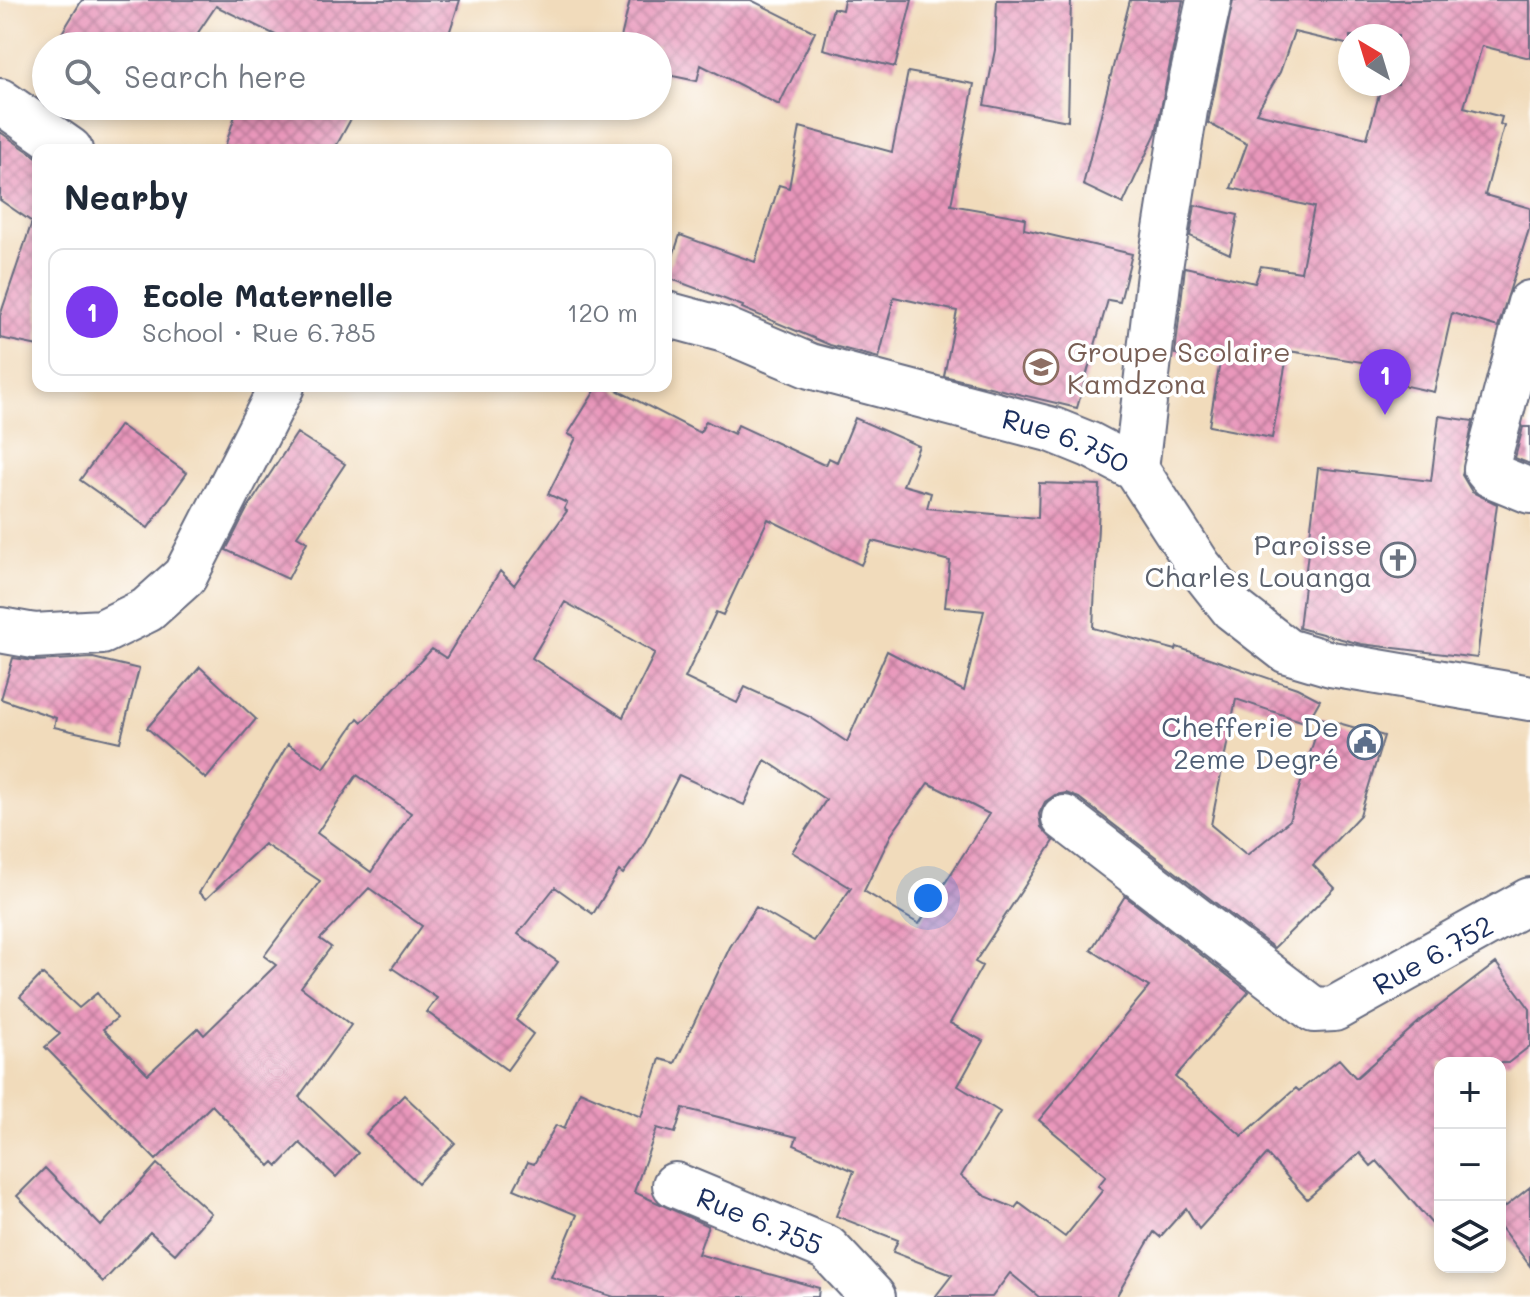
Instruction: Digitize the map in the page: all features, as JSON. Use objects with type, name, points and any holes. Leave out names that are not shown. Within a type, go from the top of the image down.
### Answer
[{"type":"street","points":[[1136,469],[1180,140],[1209,0]]},
{"type":"street","points":[[0,101],[61,144]]},
{"type":"street","points":[[1530,303],[1486,469],[1491,475],[1530,491]]},
{"type":"street","name":"Rue 6.750","points":[[672,316],[725,330],[810,366],[1053,430],[1136,469],[1199,566],[1233,609],[1287,651],[1331,664],[1530,698]]},
{"type":"street","points":[[0,630],[34,636],[102,632],[147,610],[185,576],[279,392]]},
{"type":"street","name":"Rue 6.752","points":[[1064,818],[1314,1010],[1334,1009],[1530,900]]},
{"type":"street","name":"Rue 6.755","points":[[675,1185],[827,1248],[873,1297]]},
{"type":"building","points":[[82,0],[460,0],[450,32],[269,32],[216,6],[198,32],[63,32]]},
{"type":"building","points":[[630,0],[751,0],[815,32],[779,105],[701,65],[697,81],[672,76],[672,32],[622,32]]},
{"type":"building","points":[[844,0],[912,0],[895,67],[823,49],[833,8],[842,10]]},
{"type":"building","points":[[997,0],[1071,0],[1068,121],[984,105],[995,50]]},
{"type":"building","points":[[1130,0],[1183,0],[1156,133],[1123,204],[1083,185]]},
{"type":"building","points":[[1233,0],[1530,0],[1530,58],[1482,46],[1464,107],[1502,117],[1500,124],[1504,126],[1485,195],[1530,208],[1530,226],[1498,327],[1452,313],[1434,392],[1366,377],[1369,363],[1288,351],[1272,438],[1209,426],[1220,362],[1175,354],[1185,267],[1255,283],[1261,266],[1301,272],[1314,207],[1231,188],[1247,144],[1208,123]]},
{"type":"building","points":[[908,72],[974,84],[951,205],[1025,218],[1024,229],[1132,254],[1120,302],[1108,300],[1077,408],[944,376],[957,311],[894,297],[879,358],[830,345],[743,306],[672,279],[672,259],[680,235],[755,262],[779,185],[789,188],[800,127],[892,152]]},
{"type":"building","points":[[234,120],[350,120],[337,144],[226,144]]},
{"type":"building","points":[[0,132],[32,154],[32,222],[0,200]]},
{"type":"building","points":[[1195,205],[1238,215],[1230,254],[1190,236]]},
{"type":"building","points":[[32,222],[32,345],[0,338],[0,316]]},
{"type":"building","points":[[594,392],[621,392],[700,433],[706,421],[734,434],[738,425],[826,465],[829,458],[837,462],[855,418],[919,446],[903,485],[931,493],[927,508],[1038,518],[1039,483],[1100,485],[1093,628],[1176,650],[1177,647],[1297,688],[1320,700],[1307,723],[1236,699],[1211,825],[1247,855],[1289,821],[1321,718],[1384,736],[1360,815],[1313,865],[1335,888],[1274,948],[1079,798],[1066,793],[1055,795],[1045,802],[1039,814],[1041,827],[1054,841],[975,962],[982,966],[950,1023],[983,1041],[958,1086],[1000,1112],[961,1176],[985,1196],[1015,1208],[1019,1203],[1065,1237],[1103,1190],[1098,1186],[1106,1176],[1039,1120],[1149,987],[1091,950],[1125,896],[1249,992],[1175,1077],[1242,1136],[1296,1088],[1299,1091],[1339,1059],[1356,1078],[1421,1020],[1496,963],[1530,1009],[1530,1046],[1508,1063],[1506,1057],[1434,1057],[1434,1226],[1377,1161],[1371,1166],[1360,1153],[1307,1199],[1267,1154],[1199,1229],[1186,1208],[1160,1237],[1154,1232],[1116,1297],[1039,1297],[1010,1273],[992,1297],[935,1297],[952,1275],[893,1252],[898,1240],[836,1216],[854,1171],[794,1145],[797,1137],[683,1108],[675,1133],[657,1128],[634,1192],[708,1226],[698,1254],[819,1288],[818,1297],[614,1297],[551,1277],[577,1215],[514,1189],[528,1162],[534,1164],[556,1125],[564,1129],[580,1091],[641,1117],[660,1059],[675,1063],[730,947],[756,907],[814,941],[851,888],[792,852],[826,800],[765,760],[744,805],[679,775],[641,849],[623,874],[619,871],[593,914],[555,887],[518,934],[558,962],[516,1020],[533,1034],[507,1070],[427,1012],[437,998],[392,968],[422,926],[369,888],[320,939],[331,947],[301,987],[351,1025],[299,1097],[358,1153],[336,1177],[300,1143],[278,1166],[274,1162],[270,1166],[212,1105],[156,1160],[45,1047],[60,1034],[20,997],[42,974],[79,1008],[97,993],[117,1018],[103,1029],[148,1074],[198,1028],[204,1035],[276,965],[264,956],[320,881],[264,844],[206,899],[199,893],[288,744],[324,768],[358,718],[362,722],[432,649],[446,658],[500,571],[514,585],[567,511],[564,509],[567,503],[548,494],[576,438],[568,434]],"holes":[[[768,519],[861,565],[872,541],[950,561],[945,607],[984,611],[964,691],[887,651],[847,742],[810,717],[745,687],[737,703],[685,678],[716,612],[723,615]],[[565,602],[655,653],[623,717],[532,658]],[[357,775],[411,813],[371,872],[317,833]],[[928,783],[989,814],[919,924],[864,891],[891,835]]]},
{"type":"building","name":"Paroisse Charles Louanga","points":[[1439,416],[1473,421],[1462,475],[1472,492],[1497,504],[1477,658],[1361,644],[1299,628],[1318,468],[1431,481]]},
{"type":"building","points":[[120,425],[187,473],[148,528],[80,480]]},
{"type":"building","points":[[1523,427],[1530,427],[1530,464],[1515,458]]},
{"type":"building","points":[[297,433],[345,464],[297,536],[307,542],[288,579],[226,550],[247,509]]},
{"type":"building","points":[[13,658],[35,661],[93,658],[139,669],[120,742],[54,727],[56,718],[1,699]]},
{"type":"building","points":[[200,667],[256,719],[206,779],[147,728]]},
{"type":"building","points":[[404,1095],[455,1143],[418,1183],[366,1134]]},
{"type":"building","points":[[157,1164],[211,1213],[175,1254],[150,1232],[103,1282],[17,1196],[45,1168],[101,1226]]},
{"type":"building","points":[[1530,1187],[1530,1266],[1506,1234],[1506,1206]]},
{"type":"place","name":"Groupe Scolaire Kamdzona","points":[[1041,367]]},
{"type":"place","name":"Ecole Maternelle","points":[[1385,415]]},
{"type":"place","name":"Paroisse Charles Louanga","points":[[1398,560]]},
{"type":"place","name":"Chefferie De 2eme Degré","points":[[1365,742]]}]
